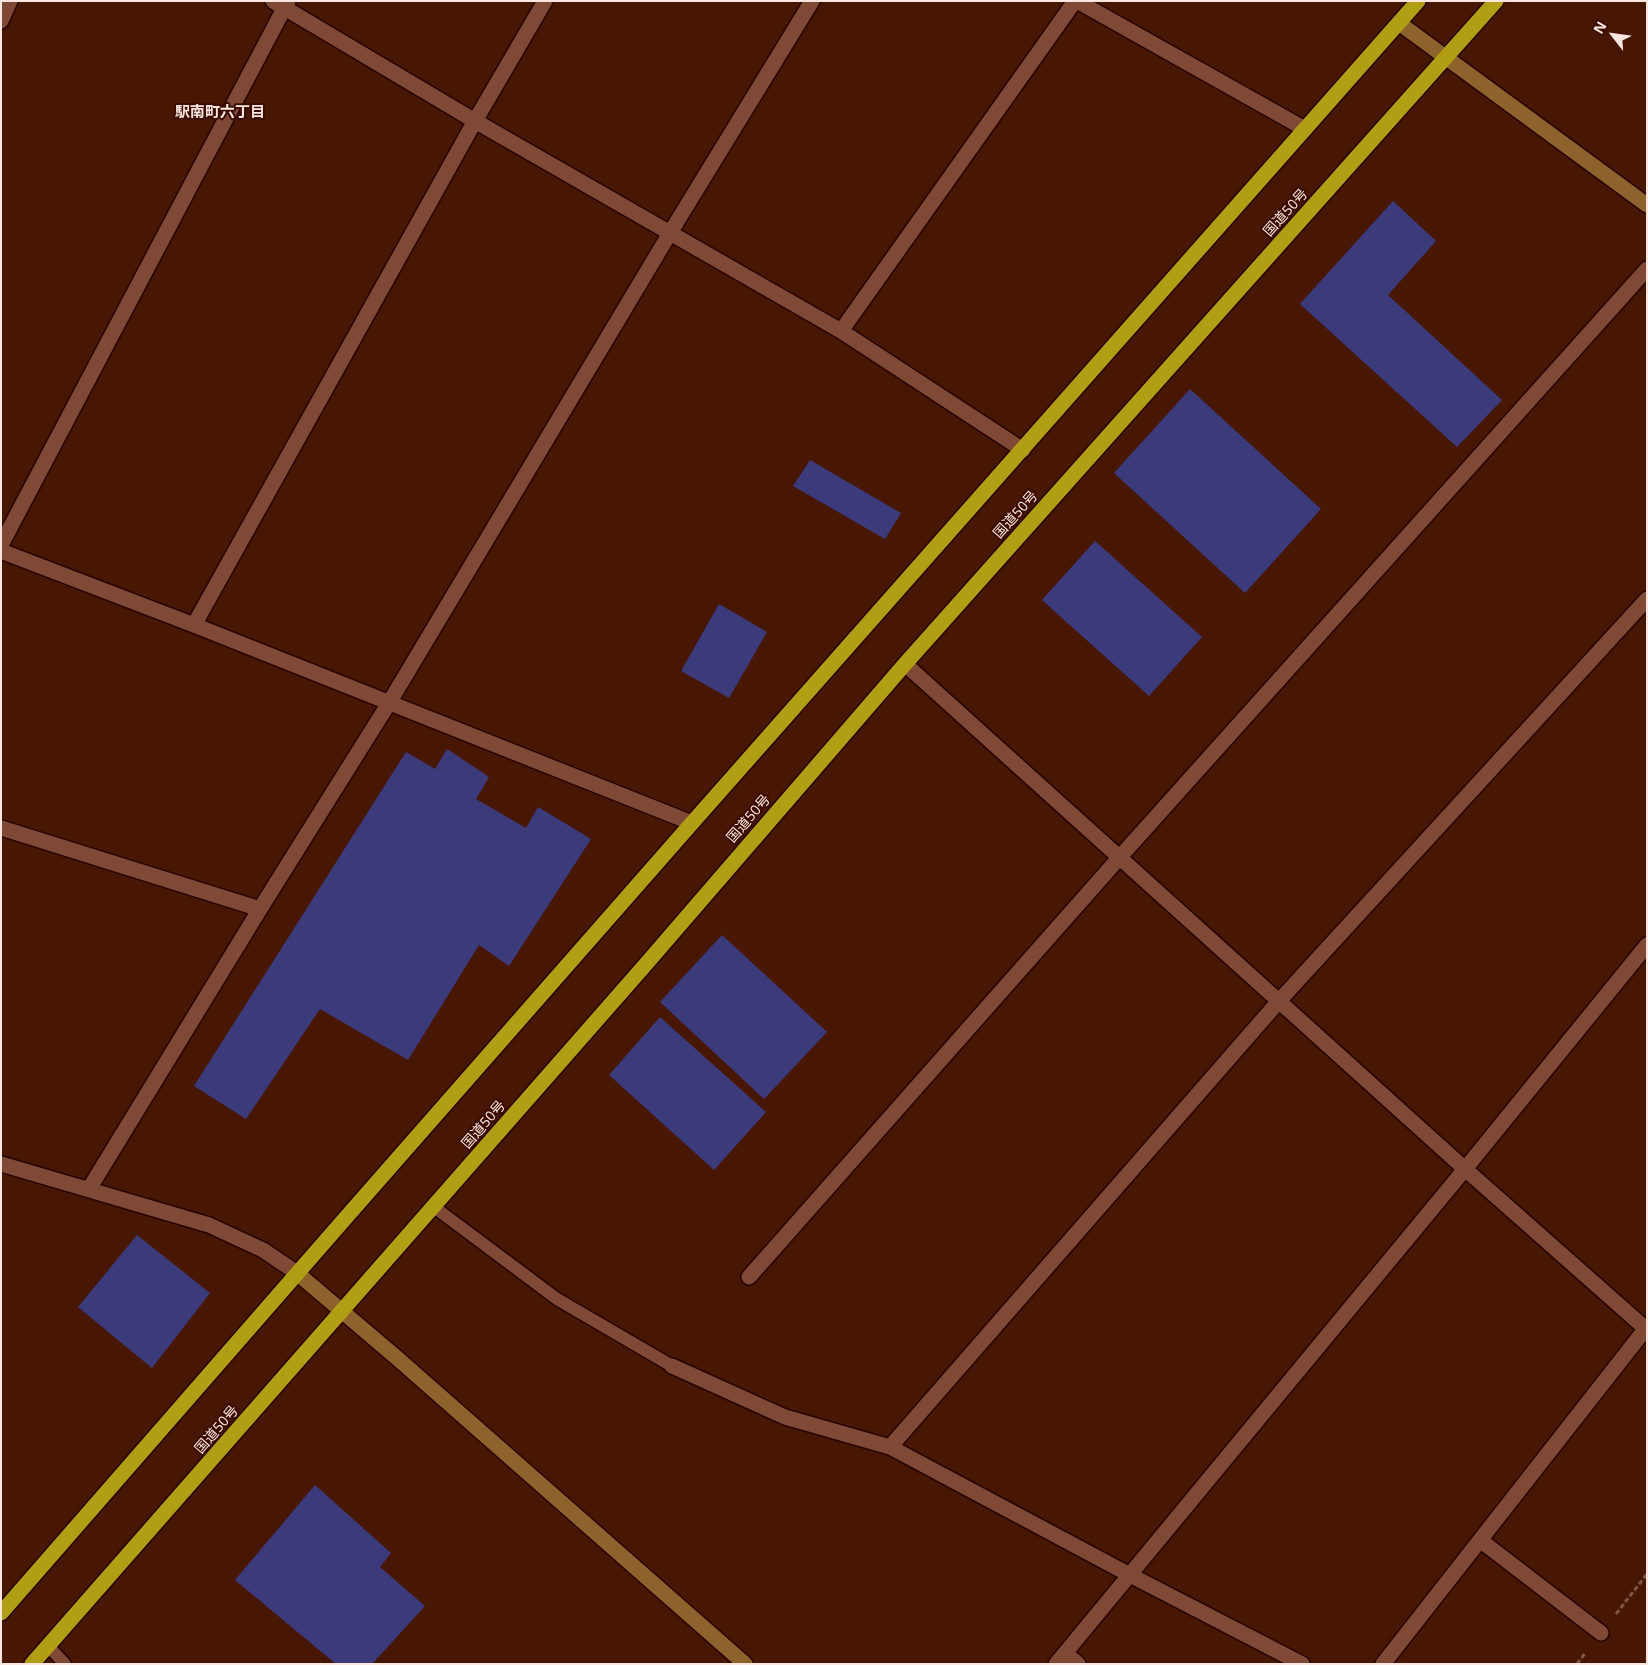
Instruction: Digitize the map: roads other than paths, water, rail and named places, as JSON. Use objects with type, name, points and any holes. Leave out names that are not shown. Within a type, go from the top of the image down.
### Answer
[{"type":"highway","points":[[1,1613],[692,823],[1418,1]]},
{"type":"highway","name":"国道50号","points":[[32,1664],[434,1207],[905,664],[1496,1]]},
{"type":"street","points":[[1,21],[10,1]]},
{"type":"street","points":[[194,625],[475,121],[546,1]]},
{"type":"street","points":[[89,1189],[260,909],[390,703],[670,233],[812,1]]},
{"type":"street","points":[[840,332],[1076,1],[1305,129]]},
{"type":"street","points":[[1,546],[282,4],[475,121],[840,332],[1023,450]]},
{"type":"street","points":[[1399,23],[1647,205]]},
{"type":"street","points":[[748,1277],[1119,858],[1647,269]]},
{"type":"street","points":[[1,551],[194,625],[692,823]]},
{"type":"street","points":[[890,1447],[1279,1001],[1647,599]]},
{"type":"street","points":[[905,664],[1465,1170],[1646,1328],[1383,1664]]},
{"type":"street","points":[[1,828],[260,909]]},
{"type":"street","points":[[1078,1664],[1060,1659],[1465,1170],[1647,944]]},
{"type":"street","points":[[1,1164],[209,1225],[263,1250],[297,1274],[342,1312],[745,1664]]},
{"type":"street","points":[[672,1366],[785,1417],[890,1447],[1302,1664]]},
{"type":"street","points":[[1480,1540],[1601,1633]]},
{"type":"lane","points":[[434,1207],[557,1298],[672,1366]]},
{"type":"lane","points":[[48,1646],[65,1664]]},
{"type":"district","name":"駅南町六丁目","points":[[220,113]]}]
